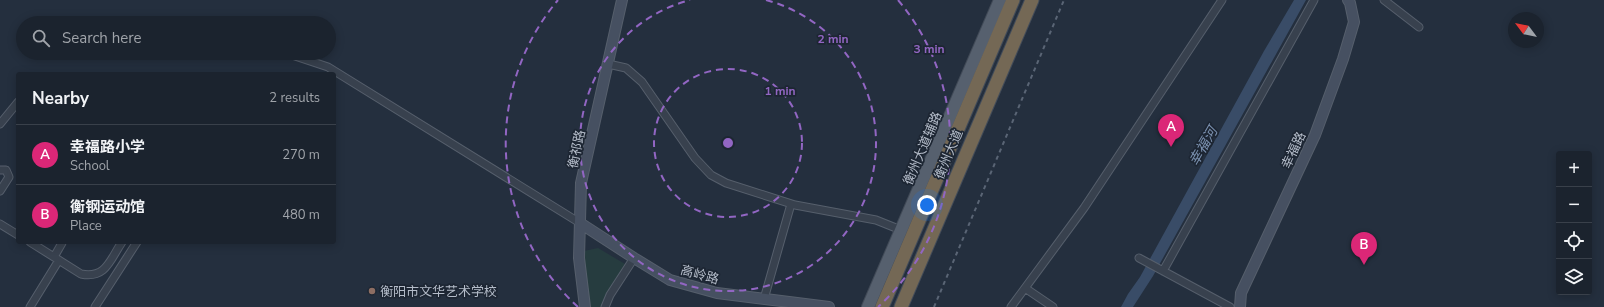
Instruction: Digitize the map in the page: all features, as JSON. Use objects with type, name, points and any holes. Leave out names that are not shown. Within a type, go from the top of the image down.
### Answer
[{"type":"highway","name":"衡州大道","points":[[882,307],[1013,0]]},
{"type":"highway","name":"衡州大道","points":[[901,307],[1032,0]]},
{"type":"main road","name":"衡州大道辅路","points":[[868,307],[1000,0]]},
{"type":"street","name":"衡祁路","points":[[583,307],[575,182],[615,0]]},
{"type":"street","name":"衡祁路","points":[[578,221],[581,183],[622,0]]},
{"type":"street","points":[[1011,307],[1084,208],[1222,0]]},
{"type":"street","points":[[1162,270],[1314,0]]},
{"type":"street","name":"幸福路","points":[[1240,307],[1241,293],[1314,135],[1344,59],[1354,22],[1348,0]]},
{"type":"street","points":[[1384,0],[1419,27]]},
{"type":"street","points":[[307,60],[328,67],[578,221]]},
{"type":"street","points":[[608,64],[626,68],[642,82],[695,158],[711,175],[726,183],[792,204],[876,220],[902,230]]},
{"type":"street","points":[[0,124],[16,104]]},
{"type":"street","points":[[0,170],[6,170],[9,176],[0,190]]},
{"type":"street","points":[[764,299],[792,204]]},
{"type":"street","name":"高岭路","points":[[578,221],[670,280],[717,293],[829,307]]},
{"type":"street","points":[[0,224],[16,234]]},
{"type":"street","points":[[33,244],[81,274],[91,276],[99,274],[104,270],[121,244]]},
{"type":"street","points":[[30,307],[56,258],[62,244]]},
{"type":"street","points":[[95,307],[136,244]]},
{"type":"street","points":[[605,307],[610,295],[634,258]]},
{"type":"street","points":[[1141,259],[1230,307]]},
{"type":"street","points":[[1025,288],[1053,307]]},
{"type":"green space","points":[[598,248],[625,264],[607,293],[602,307],[587,307],[584,251]]},
{"type":"water","points":[[1294,0],[1306,0],[1153,276],[1133,307],[1121,307],[1140,277],[1264,51]]},
{"type":"railway","points":[[934,307],[1064,0]]},
{"type":"place","name":"幸福路小学","points":[[1171,147]]},
{"type":"place","name":"衡钢运动馆","points":[[1364,265]]},
{"type":"place","name":"衡阳市文华艺术学校","points":[[372,291]]},
{"type":"water label","name":"幸福河","points":[[1203,146]]}]
